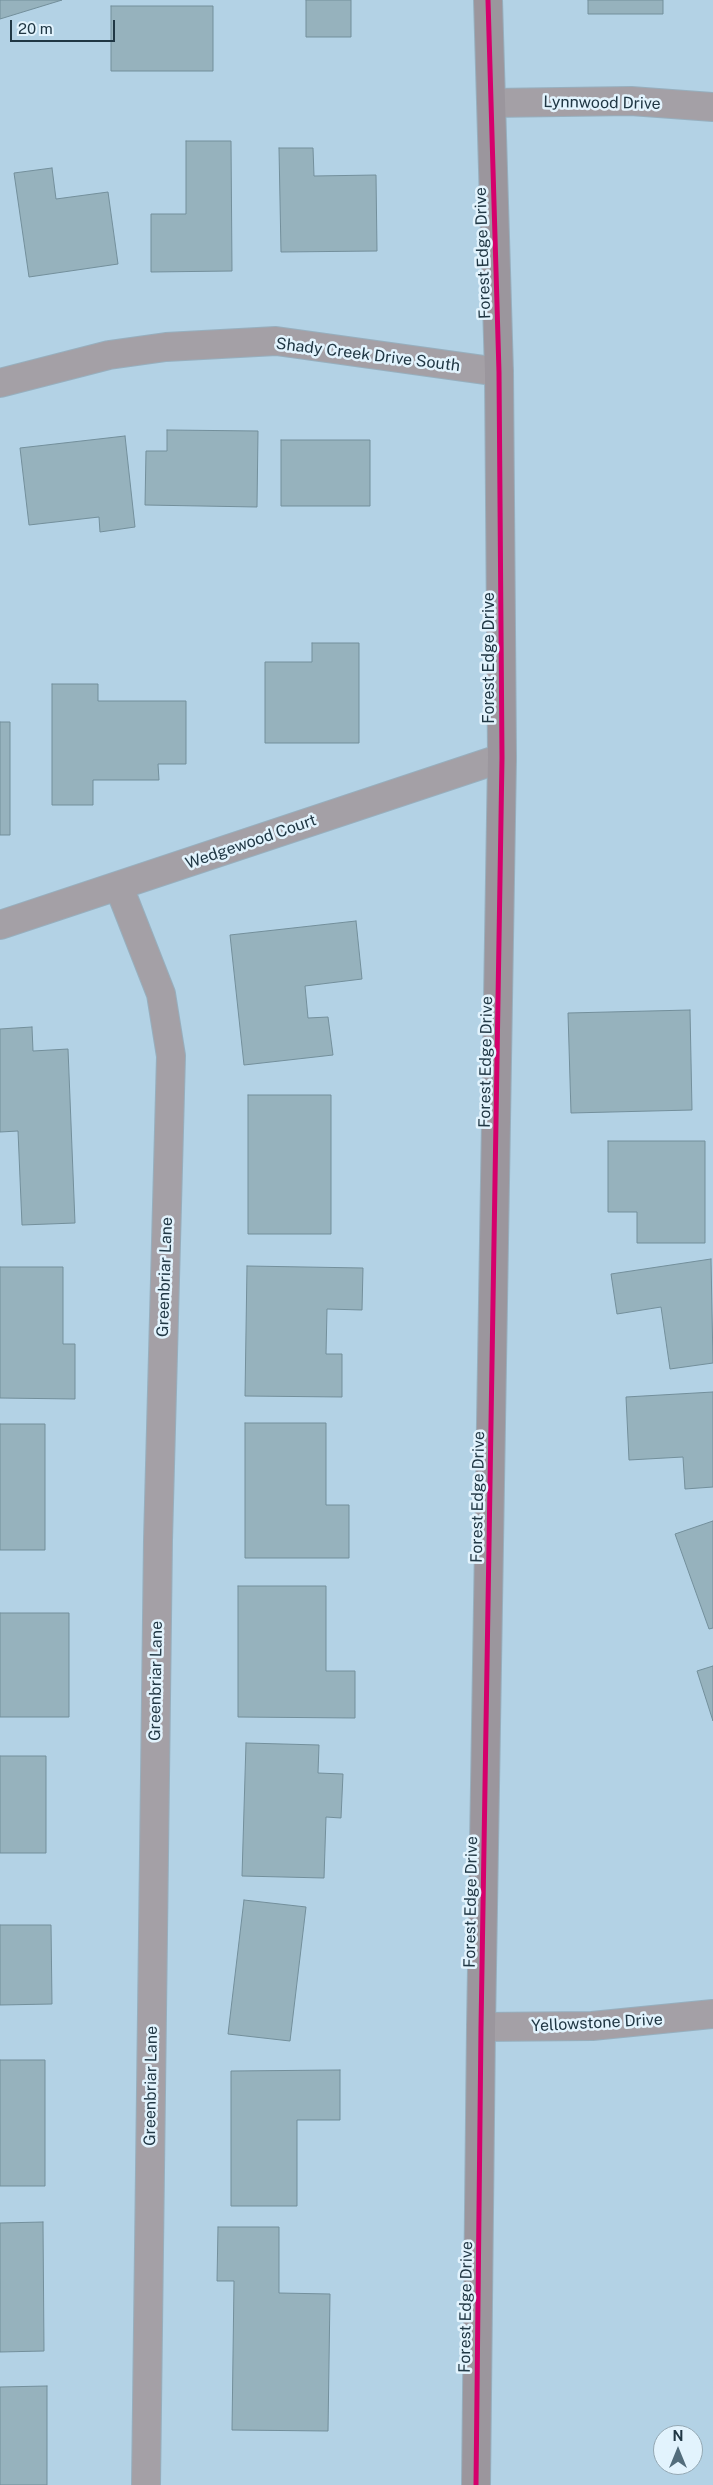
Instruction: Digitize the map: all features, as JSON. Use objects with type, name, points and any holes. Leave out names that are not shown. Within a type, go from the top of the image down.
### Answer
[{"type":"street","name":"Forest Edge Drive","points":[[476,2485],[481,2027],[502,758],[499,372],[488,0]]},
{"type":"street","name":"Lynnwood Drive","points":[[492,103],[631,101],[713,107]]},
{"type":"street","name":"Shady Creek Drive South","points":[[0,383],[109,355],[166,347],[276,341],[499,372]]},
{"type":"street","name":"Wedgewood Court","points":[[0,925],[119,887],[502,758]]},
{"type":"street","name":"Greenbriar Lane","points":[[119,887],[161,994],[171,1056],[158,1540],[146,2485]]},
{"type":"street","name":"Yellowstone Drive","points":[[481,2027],[592,2026],[713,2014]]},
{"type":"building","points":[[0,0],[62,0],[0,19]]},
{"type":"building","points":[[306,0],[351,0],[351,37],[306,37]]},
{"type":"building","points":[[588,0],[663,0],[663,14],[588,14]]},
{"type":"building","points":[[111,6],[213,6],[213,71],[111,71]]},
{"type":"building","points":[[186,141],[231,141],[232,271],[151,272],[151,214],[186,214]]},
{"type":"building","points":[[279,148],[313,148],[314,176],[376,175],[377,251],[281,252]]},
{"type":"building","points":[[52,168],[56,199],[108,192],[118,264],[29,277],[14,173]]},
{"type":"building","points":[[167,430],[258,431],[257,507],[145,505],[146,451],[167,451]]},
{"type":"building","points":[[125,436],[135,527],[100,532],[99,517],[29,525],[20,448]]},
{"type":"building","points":[[281,440],[370,440],[370,506],[281,506]]},
{"type":"building","points":[[312,643],[359,643],[359,743],[265,743],[265,662],[312,662]]},
{"type":"building","points":[[52,684],[98,684],[98,701],[186,701],[186,764],[158,764],[159,780],[93,780],[93,805],[52,805]]},
{"type":"building","points":[[0,722],[10,722],[10,835],[0,835]]},
{"type":"building","points":[[356,921],[362,979],[305,986],[308,1018],[328,1017],[333,1055],[244,1065],[230,935]]},
{"type":"building","points":[[690,1010],[692,1110],[571,1113],[568,1013]]},
{"type":"building","points":[[32,1027],[33,1051],[68,1049],[75,1223],[22,1225],[18,1131],[0,1132],[0,1029]]},
{"type":"building","points":[[248,1095],[331,1095],[331,1234],[248,1234]]},
{"type":"building","points":[[608,1141],[705,1141],[705,1243],[637,1243],[637,1212],[608,1212]]},
{"type":"building","points":[[711,1259],[713,1363],[670,1369],[661,1307],[617,1314],[611,1274]]},
{"type":"building","points":[[247,1266],[363,1268],[362,1310],[327,1309],[326,1354],[342,1354],[342,1397],[245,1396]]},
{"type":"building","points":[[0,1267],[63,1267],[63,1344],[75,1344],[75,1399],[0,1398]]},
{"type":"building","points":[[713,1392],[713,1487],[685,1489],[683,1457],[629,1460],[626,1397]]},
{"type":"building","points":[[245,1423],[326,1423],[326,1505],[349,1505],[349,1558],[245,1558]]},
{"type":"building","points":[[0,1424],[45,1424],[45,1550],[0,1550]]},
{"type":"building","points":[[713,1521],[713,1628],[709,1629],[675,1534]]},
{"type":"building","points":[[238,1586],[326,1586],[326,1671],[355,1671],[355,1718],[238,1717]]},
{"type":"building","points":[[0,1613],[69,1613],[69,1717],[0,1717]]},
{"type":"building","points":[[713,1666],[713,1721],[697,1671]]},
{"type":"building","points":[[246,1743],[319,1745],[318,1773],[343,1774],[341,1818],[326,1817],[324,1878],[242,1876]]},
{"type":"building","points":[[0,1756],[46,1756],[46,1853],[0,1853]]},
{"type":"building","points":[[244,1900],[306,1907],[290,2041],[228,2034]]},
{"type":"building","points":[[0,1925],[51,1925],[52,2004],[0,2005]]},
{"type":"building","points":[[0,2060],[45,2060],[45,2186],[0,2186]]},
{"type":"building","points":[[340,2070],[340,2120],[297,2120],[297,2206],[231,2206],[231,2071]]},
{"type":"building","points":[[43,2222],[44,2351],[0,2352],[0,2223]]},
{"type":"building","points":[[218,2227],[279,2227],[279,2293],[330,2294],[328,2431],[232,2430],[234,2281],[217,2281]]},
{"type":"building","points":[[47,2386],[47,2485],[0,2485],[0,2387]]},
{"type":"cycle path","points":[[476,2485],[481,2027],[502,758],[499,372],[488,0]]}]
